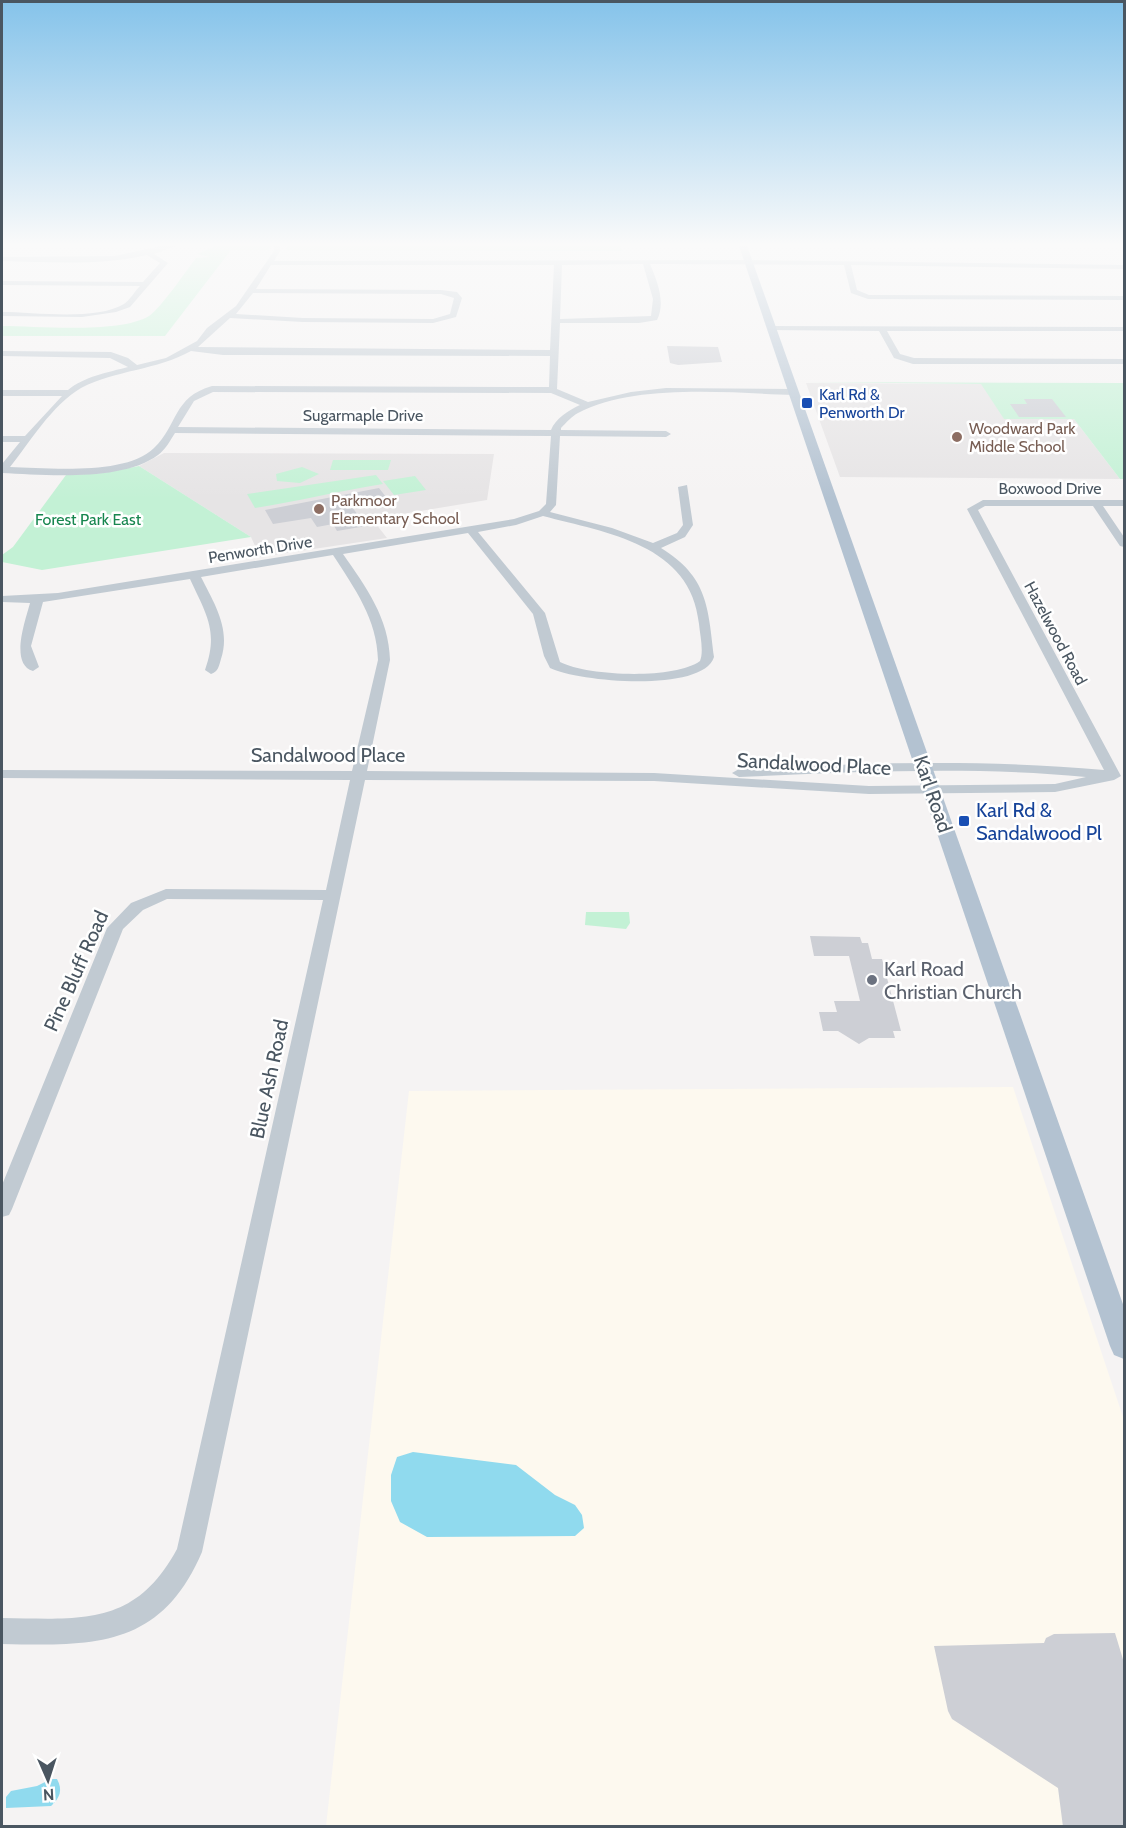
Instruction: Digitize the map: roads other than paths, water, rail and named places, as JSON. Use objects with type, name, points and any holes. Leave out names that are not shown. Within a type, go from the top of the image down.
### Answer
[{"type":"main road","name":"Karl Road","points":[[771,328],[1125,1346]]},
{"type":"street","points":[[2,470],[67,393],[85,382],[169,360],[191,349],[215,328]]},
{"type":"street","points":[[553,390],[556,328]]},
{"type":"street","points":[[881,328],[897,356],[912,361],[1125,363]]},
{"type":"street","points":[[956,328],[1125,329]]},
{"type":"street","points":[[191,349],[223,352],[554,353]]},
{"type":"street","points":[[2,353],[111,355],[135,368]]},
{"type":"street","points":[[2,470],[86,470],[128,464],[155,453],[195,394],[222,389],[553,390],[561,396],[585,404]]},
{"type":"street","points":[[470,530],[539,614],[545,624],[549,656],[556,667],[590,675],[671,675],[700,668],[706,663],[708,657],[699,596],[681,568],[653,547],[543,513],[551,505],[554,497],[556,434],[561,419],[585,404],[606,398],[648,393],[794,392]]},
{"type":"street","points":[[2,393],[67,393]]},
{"type":"street","name":"Sugarmaple Drive","points":[[171,430],[477,430],[556,434],[666,434]]},
{"type":"street","points":[[2,439],[27,439]]},
{"type":"street","points":[[653,547],[674,539],[688,525],[683,487]]},
{"type":"street","name":"Boxwood Drive","points":[[976,506],[993,502],[1125,503]]},
{"type":"street","points":[[1096,503],[1125,544]]},
{"type":"street","name":"Hazelwood Road","points":[[976,506],[973,513],[1119,776]]},
{"type":"street","name":"Penworth Drive","points":[[2,599],[38,600],[470,530],[516,522],[543,513]]},
{"type":"street","name":"Blue Ash Road","points":[[2,1631],[72,1632],[100,1629],[145,1613],[165,1594],[180,1573],[189,1552],[385,646],[378,618],[336,552]]},
{"type":"street","points":[[194,575],[221,634],[219,652],[211,670]]},
{"type":"street","points":[[33,667],[25,646],[38,600]]},
{"type":"street","name":"Sandalwood Place","points":[[2,774],[654,777],[813,768],[1032,790],[1119,776]]},
{"type":"street","name":"Sandalwood Place","points":[[654,777],[835,789],[1067,770],[1119,776]]},
{"type":"street","name":"Pine Bluff Road","points":[[2,1209],[115,928],[127,911],[149,899],[166,894],[332,895]]},
{"type":"water","points":[[413,1452],[516,1465],[555,1495],[575,1505],[582,1515],[584,1528],[575,1536],[427,1537],[400,1522],[391,1501],[391,1475],[397,1457]]},
{"type":"water","points":[[51,1779],[57,1779],[60,1790],[57,1800],[51,1806],[6,1808],[6,1797],[11,1791],[37,1786]]},
{"type":"place","name":"Karl Rd & Penworth Dr","points":[[807,403]]},
{"type":"place","name":"Woodward Park Middle School","points":[[957,437]]},
{"type":"place","name":"Parkmoor Elementary School","points":[[319,509]]},
{"type":"place","name":"Karl Rd & Sandalwood Pl","points":[[964,821]]},
{"type":"place","name":"Karl Road Christian Church","points":[[872,980]]},
{"type":"park label","name":"Forest Park East","points":[[88,519]]}]
